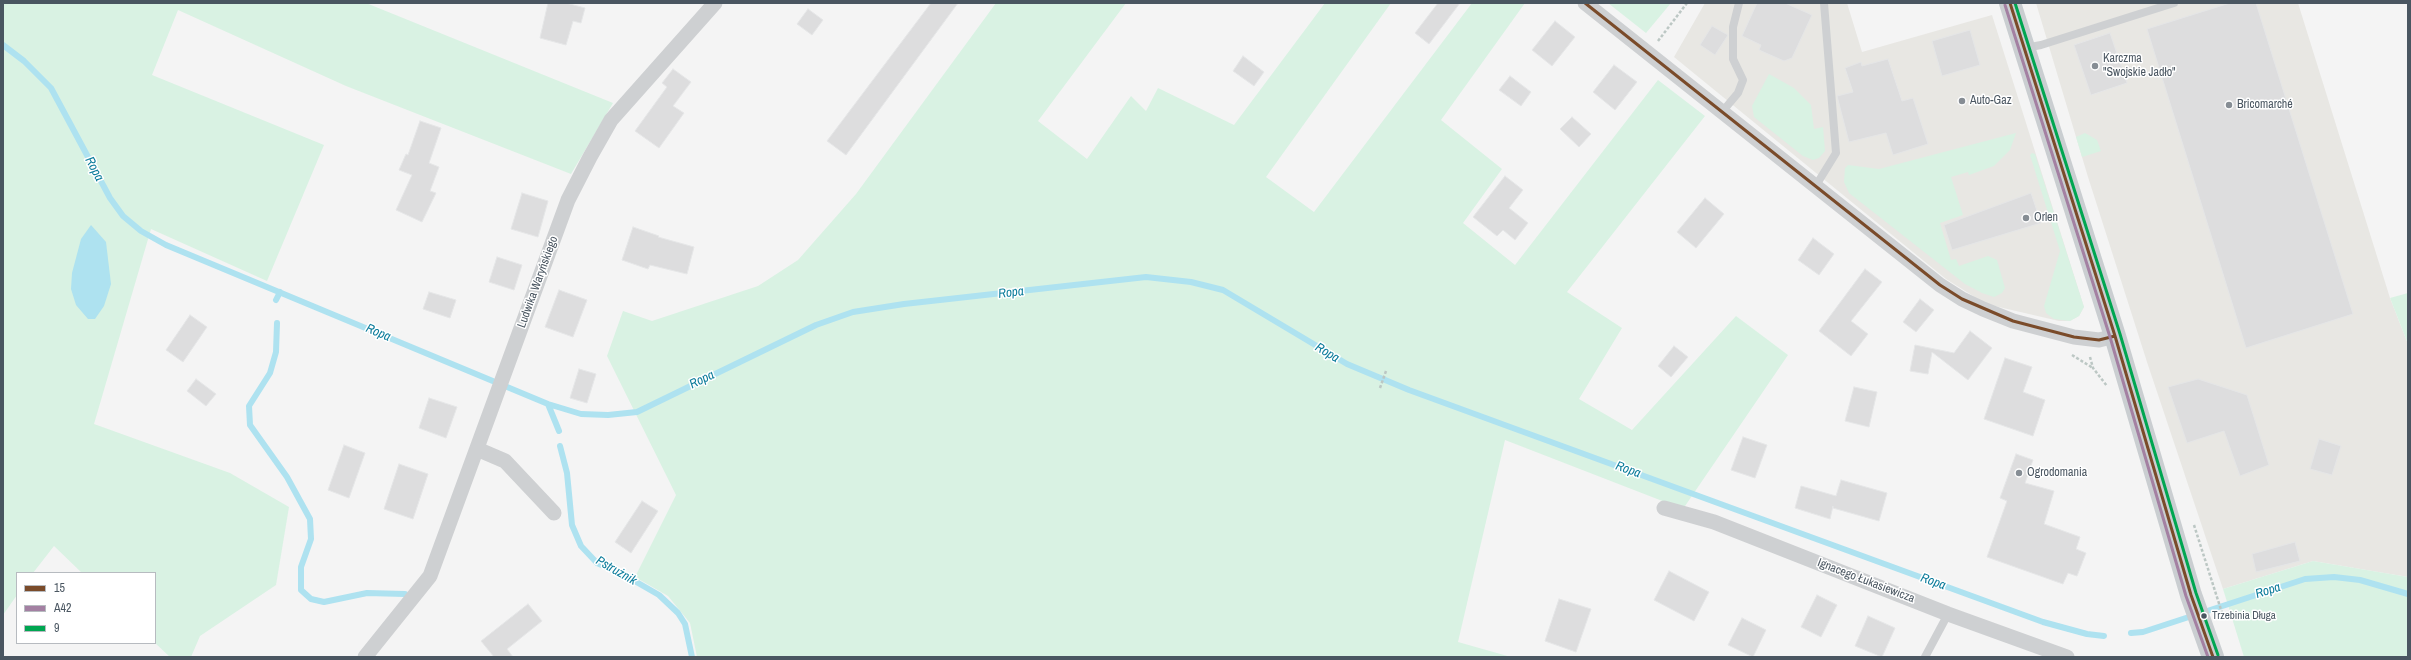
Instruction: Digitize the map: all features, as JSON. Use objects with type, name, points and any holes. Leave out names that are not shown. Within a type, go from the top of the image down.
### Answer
[{"type":"main road","points":[[2010,3],[2115,336],[2203,635],[2213,657]]},
{"type":"street","name":"Ludwika Waryńskiego","points":[[364,657],[430,576],[568,200],[611,120],[715,3]]},
{"type":"street","points":[[1585,3],[1940,285],[1983,310],[2013,320],[2086,340],[2099,340],[2115,336]]},
{"type":"street","points":[[477,449],[505,461],[554,513]]},
{"type":"street","name":"Ignacego Łukasiewicza","points":[[1664,508],[1714,522],[1948,614],[2067,657]]},
{"type":"lane","points":[[1722,112],[1738,93],[1743,80],[1733,59],[1733,27],[1739,3]]},
{"type":"lane","points":[[1815,187],[1836,154],[1824,3]]},
{"type":"lane","points":[[2024,48],[2041,45],[2174,3]]},
{"type":"lane","points":[[1925,657],[1948,614]]},
{"type":"path","points":[[1648,54],[1687,3]]},
{"type":"path","points":[[1380,388],[1386,371]]},
{"type":"path","points":[[2213,585],[2223,616]]},
{"type":"shaded area","points":[[1705,3],[1847,3],[1862,52],[1992,15],[2084,307],[2079,316],[2070,321],[2059,321],[1986,304],[1946,279],[1674,57]]},
{"type":"shaded area","points":[[2036,3],[2298,3],[2390,298],[2408,344],[2408,577],[2313,561],[2223,589],[2147,362],[2088,177]]},
{"type":"green space","points":[[3,3],[366,3],[613,103],[571,174],[346,86],[178,10],[152,75],[324,145],[267,281],[151,229],[94,424],[230,473],[289,507],[276,585],[200,636],[191,657],[170,657],[156,644],[156,572],[81,572],[54,546],[34,572],[16,572],[16,596],[3,615]]},
{"type":"green space","points":[[996,3],[1126,3],[1038,121],[1087,159],[1131,96],[1146,111],[1158,88],[1234,125],[1325,3],[1391,3],[1266,177],[1314,212],[1472,3],[1525,3],[1441,120],[1502,169],[1463,223],[1515,265],[1658,80],[1705,116],[1567,292],[1622,328],[1579,399],[1632,430],[1736,316],[1788,355],[1683,509],[1505,440],[1458,642],[1511,657],[697,657],[690,623],[668,596],[635,577],[676,495],[607,356],[623,311],[652,321],[758,286],[798,260],[856,194]]},
{"type":"green space","points":[[1608,3],[1671,3],[1646,33]]},
{"type":"green space","points":[[1769,74],[1794,88],[1811,105],[1814,129],[1823,127],[1825,151],[1819,158],[1813,160],[1803,156],[1754,117],[1752,106]]},
{"type":"green space","points":[[2016,133],[2010,150],[1994,166],[1969,175],[1968,172],[1951,177],[1963,215],[1940,223],[1951,260],[1956,259],[1959,266],[1988,256],[1997,260],[2005,288],[2002,293],[1994,297],[1982,293],[1965,284],[1849,193],[1844,182],[1845,168],[1848,165],[1879,169]]},
{"type":"green space","points":[[2085,133],[2097,140],[2101,151],[2082,157],[2076,137]]},
{"type":"green space","points":[[2032,153],[2035,154],[2084,307],[2079,316],[2070,321],[2054,319],[2046,313],[2044,306],[2060,251],[2030,155]]},
{"type":"green space","points":[[2408,293],[2408,344],[2390,298]]},
{"type":"green space","points":[[2313,561],[2408,577],[2408,657],[2244,657],[2223,589]]},
{"type":"water","points":[[91,225],[106,242],[111,284],[104,306],[95,319],[88,319],[76,305],[71,289],[72,273],[81,239]]},
{"type":"building","points":[[548,3],[566,3],[585,8],[581,23],[573,21],[566,45],[540,38]]},
{"type":"building","points":[[931,3],[958,3],[846,155],[827,141]]},
{"type":"building","points":[[1438,3],[1460,3],[1429,44],[1415,33]]},
{"type":"building","points":[[1757,3],[1785,3],[1812,15],[1792,58],[1784,61],[1759,50],[1761,45],[1742,36]]},
{"type":"building","name":"Bricomarché","points":[[2230,3],[2256,3],[2353,314],[2246,348],[2147,29]]},
{"type":"building","points":[[808,9],[823,20],[812,35],[797,24]]},
{"type":"building","points":[[1555,21],[1575,37],[1552,66],[1532,50]]},
{"type":"building","points":[[1712,26],[1728,35],[1715,55],[1700,45]]},
{"type":"building","points":[[1970,30],[1980,65],[1942,76],[1932,41]]},
{"type":"building","points":[[2110,33],[2127,83],[2091,95],[2074,45]]},
{"type":"building","points":[[1243,56],[1264,72],[1254,86],[1233,71]]},
{"type":"building","points":[[1888,59],[1902,101],[1913,98],[1928,144],[1893,155],[1886,133],[1849,142],[1837,96],[1853,92],[1845,68],[1861,62],[1862,66]]},
{"type":"building","points":[[1614,65],[1637,82],[1615,110],[1593,92]]},
{"type":"building","points":[[673,69],[691,82],[673,106],[684,113],[659,148],[635,131],[667,87],[662,83]]},
{"type":"building","points":[[1510,76],[1531,92],[1521,106],[1499,90]]},
{"type":"building","points":[[1572,117],[1591,134],[1579,147],[1560,129]]},
{"type":"building","points":[[420,121],[441,128],[429,163],[439,167],[430,191],[436,193],[422,222],[396,210],[412,175],[399,170],[406,154],[408,155]]},
{"type":"building","points":[[1505,176],[1523,190],[1509,208],[1528,223],[1515,240],[1503,230],[1497,236],[1473,217]]},
{"type":"building","points":[[522,193],[548,201],[538,237],[511,229]]},
{"type":"building","points":[[2031,193],[2041,223],[1952,250],[1944,225]]},
{"type":"building","points":[[1705,198],[1724,214],[1696,248],[1677,232]]},
{"type":"building","points":[[633,227],[659,236],[658,237],[694,247],[687,274],[650,265],[648,269],[622,260]]},
{"type":"building","points":[[1813,238],[1834,254],[1819,275],[1798,260]]},
{"type":"building","points":[[497,257],[522,265],[514,290],[489,282]]},
{"type":"building","points":[[1865,269],[1882,282],[1851,321],[1868,334],[1851,356],[1819,331]]},
{"type":"building","points":[[559,290],[587,300],[573,337],[545,327]]},
{"type":"building","points":[[429,292],[456,300],[450,318],[423,309]]},
{"type":"building","points":[[1920,299],[1934,310],[1916,332],[1903,322]]},
{"type":"building","points":[[190,315],[207,327],[183,362],[166,350]]},
{"type":"building","points":[[1970,331],[1992,348],[1968,380],[1932,352],[1928,374],[1910,371],[1915,345],[1954,353]]},
{"type":"building","points":[[1674,346],[1688,357],[1671,377],[1658,366]]},
{"type":"building","points":[[2005,358],[2032,367],[2023,392],[2045,400],[2033,436],[1984,419]]},
{"type":"building","points":[[579,369],[596,374],[587,403],[570,398]]},
{"type":"building","points":[[196,379],[216,394],[206,406],[187,391]]},
{"type":"building","points":[[2198,379],[2247,395],[2269,465],[2240,476],[2224,431],[2187,443],[2168,387]]},
{"type":"building","points":[[1854,387],[1877,392],[1869,427],[1845,421]]},
{"type":"building","points":[[429,398],[457,407],[446,438],[419,428]]},
{"type":"building","points":[[1743,437],[1767,445],[1755,478],[1731,470]]},
{"type":"building","points":[[2319,439],[2341,446],[2332,475],[2310,469]]},
{"type":"building","points":[[344,445],[365,453],[349,498],[328,490]]},
{"type":"building","points":[[2016,454],[2033,460],[2025,483],[2054,491],[2044,524],[2080,537],[2076,549],[2086,553],[2077,576],[2068,573],[2063,584],[1987,557],[2007,501],[2000,498]]},
{"type":"building","points":[[399,464],[428,474],[413,519],[384,509]]},
{"type":"building","points":[[1841,480],[1887,493],[1879,521],[1833,508],[1833,506],[1830,519],[1795,508],[1801,486],[1836,496]]},
{"type":"building","points":[[642,501],[658,511],[631,553],[615,542]]},
{"type":"building","points":[[2295,542],[2300,561],[2256,572],[2252,554]]},
{"type":"building","points":[[1669,571],[1709,592],[1694,621],[1654,600]]},
{"type":"building","points":[[1817,595],[1837,605],[1821,637],[1801,627]]},
{"type":"building","points":[[1559,599],[1591,609],[1576,652],[1545,641]]},
{"type":"building","points":[[528,604],[542,621],[507,649],[513,657],[494,657],[481,641]]},
{"type":"building","points":[[1868,616],[1895,628],[1882,657],[1855,646]]},
{"type":"building","points":[[1742,618],[1766,630],[1753,657],[1728,645]]},
{"type":"waterway","name":"Ropa","points":[[3,45],[24,61],[51,88],[110,198],[123,216],[141,231],[166,245],[548,404],[581,414],[608,415],[637,412],[816,325],[853,312],[904,304],[1146,277],[1191,282],[1223,290],[1347,364],[1409,390],[2043,622],[2087,634],[2104,636]]},
{"type":"waterway","points":[[276,300],[280,292]]},
{"type":"waterway","points":[[277,323],[276,352],[270,373],[249,406],[250,425],[287,477],[310,519],[311,539],[301,567],[301,590],[311,599],[324,602],[367,593],[405,594]]},
{"type":"waterway","name":"Pstrużnik","points":[[548,404],[559,431]]},
{"type":"waterway","name":"Pstrużnik","points":[[560,446],[567,473],[572,525],[581,546],[597,563],[626,576],[659,595],[678,613],[685,624],[692,657]]},
{"type":"waterway","name":"Ropa","points":[[2131,633],[2143,632],[2305,579],[2334,577],[2360,580],[2408,594]]},
{"type":"transit line","name":"15","points":[[1585,3],[1940,285],[1962,299],[2013,321],[2074,337],[2099,340],[2115,336]]},
{"type":"transit line","name":"15","points":[[2010,3],[2115,336],[2191,595],[2213,657]]},
{"type":"transit line","name":"9","points":[[2015,3],[2120,334],[2196,593],[2218,655]]},
{"type":"transit line","name":"A42","points":[[2005,5],[2110,337],[2186,596],[2208,657]]},
{"type":"place","name":"Karczma \"Swojskie Jadło\"","points":[[2095,66]]},
{"type":"place","name":"Auto-Gaz","points":[[1962,101]]},
{"type":"place","name":"Bricomarché","points":[[2229,105]]},
{"type":"place","name":"Orlen","points":[[2026,218]]},
{"type":"place","name":"Ogrodomania","points":[[2019,473]]},
{"type":"place","name":"Trzebinia Długa","points":[[2204,616]]}]
